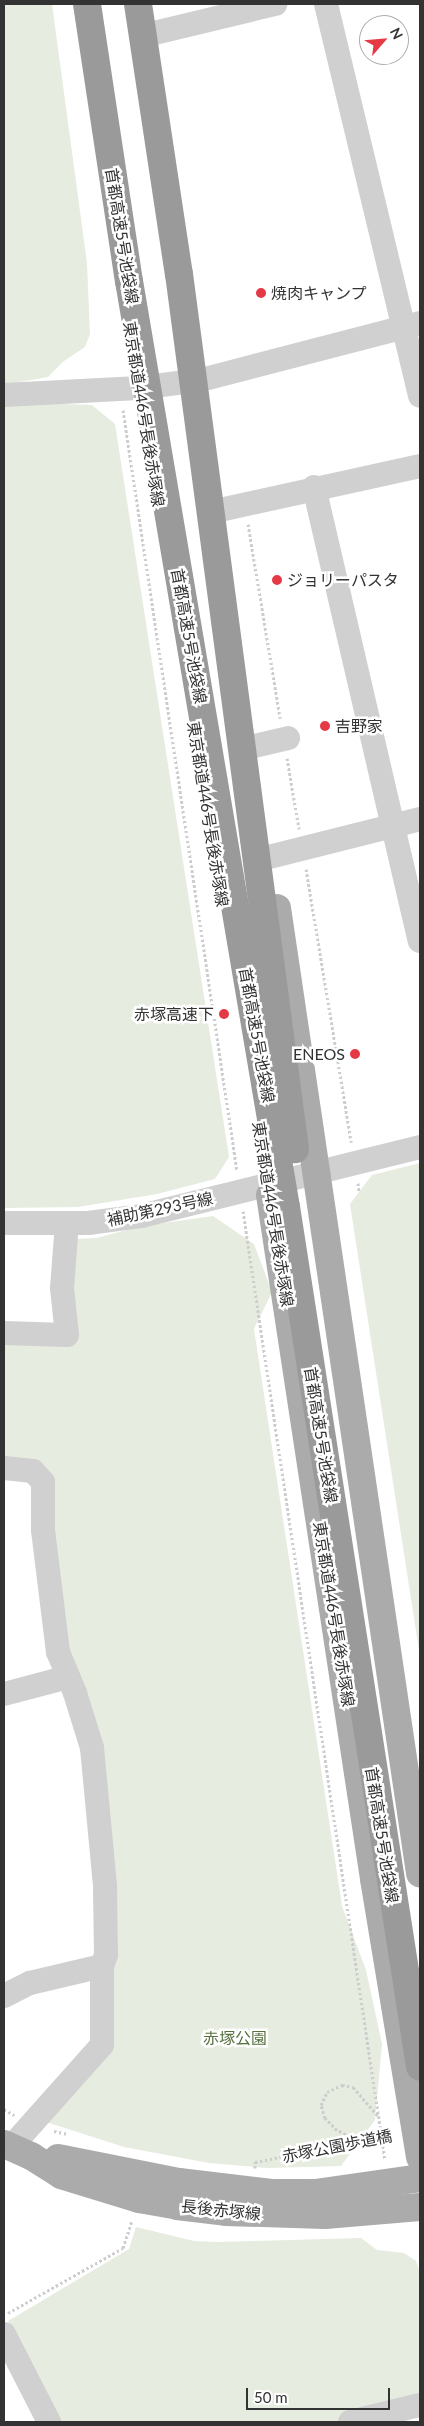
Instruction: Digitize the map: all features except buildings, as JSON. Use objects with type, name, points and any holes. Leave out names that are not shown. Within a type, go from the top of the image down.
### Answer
[{"type":"highway","name":"首都高速5号池袋線","points":[[87,4],[129,281],[271,1053],[420,1980]]},
{"type":"highway","points":[[106,4],[271,1053]]},
{"type":"highway","points":[[119,4],[271,1053]]},
{"type":"highway","name":"首都高速5号池袋線","points":[[138,4],[180,284],[271,1053],[420,2067]]},
{"type":"main road","name":"東京都道446号長後赤塚線","points":[[81,4],[129,388],[269,1185],[374,1879],[420,2157]]},
{"type":"main road","points":[[145,4],[220,510],[314,1175],[420,1872]]},
{"type":"main road","name":"長後赤塚線","points":[[15,2149],[179,2182],[273,2193],[367,2188],[420,2178]]},
{"type":"main road","name":"長後赤塚線","points":[[15,2149],[61,2175],[139,2199],[226,2212],[325,2216],[420,2206]]},
{"type":"street","points":[[150,34],[275,4]]},
{"type":"street","points":[[326,4],[412,325],[420,396]]},
{"type":"street","points":[[4,395],[129,388],[201,380],[412,325]]},
{"type":"street","points":[[220,510],[314,487],[420,466]]},
{"type":"street","points":[[314,487],[420,941]]},
{"type":"street","points":[[254,746],[288,738]]},
{"type":"street","points":[[269,856],[420,819]]},
{"type":"street","name":"補助第293号線","points":[[4,1223],[67,1223],[141,1216],[314,1175],[420,1147]]},
{"type":"street","points":[[4,1333],[67,1334],[62,1288],[67,1223]]},
{"type":"street","points":[[4,1468],[33,1471],[43,1482],[42,1530],[58,1652],[92,1748],[105,1886],[106,1955],[102,1966],[102,2045],[31,2124],[15,2149]]},
{"type":"street","points":[[4,1694],[68,1677]]},
{"type":"street","points":[[4,1996],[30,1983],[102,1966]]},
{"type":"street","points":[[4,2325],[49,2422]]},
{"type":"street","points":[[350,2422],[420,2405]]},
{"type":"path","points":[[129,388],[240,1192],[386,2167]]},
{"type":"path","points":[[360,2141],[327,2122],[322,2110],[324,2096],[335,2087],[353,2087],[378,2116]]},
{"type":"path","points":[[4,2109],[31,2124],[70,2135]]},
{"type":"path","name":"赤塚公園歩道橋","points":[[255,2162],[403,2133]]},
{"type":"path","points":[[246,2171],[264,2171]]},
{"type":"path","points":[[4,2325],[123,2248],[139,2199]]},
{"type":"green space","points":[[4,4],[52,4],[87,263],[90,334],[85,347],[64,361],[48,377],[8,384],[4,383]]},
{"type":"green space","points":[[4,402],[92,405],[115,424],[229,1157],[215,1179],[157,1194],[78,1207],[4,1208]]},
{"type":"green space","points":[[420,1163],[420,1657],[350,1204],[372,1175]]},
{"type":"green space","name":"赤塚公園","points":[[213,1216],[254,1244],[272,1292],[254,1329],[342,1906],[366,1970],[382,2044],[375,2120],[341,2166],[267,2168],[209,2163],[124,2147],[43,2121],[95,2064],[114,1966],[66,1651],[52,1530],[51,1481],[4,1462],[4,1342],[78,1341],[72,1292],[75,1239],[96,1238],[143,1226]]},
{"type":"green space","points":[[136,2227],[194,2241],[361,2238],[377,2250],[404,2253],[416,2261],[420,2273],[420,2397],[367,2409],[337,2422],[59,2422],[8,2321],[129,2249]]},
{"type":"place","name":"焼肉キャンプ","points":[[261,293]]},
{"type":"place","name":"ジョリーパスタ","points":[[277,580]]},
{"type":"place","name":"吉野家","points":[[325,726]]},
{"type":"place","name":"赤塚高速下","points":[[224,1014]]},
{"type":"place","name":"ENEOS","points":[[355,1054]]}]
